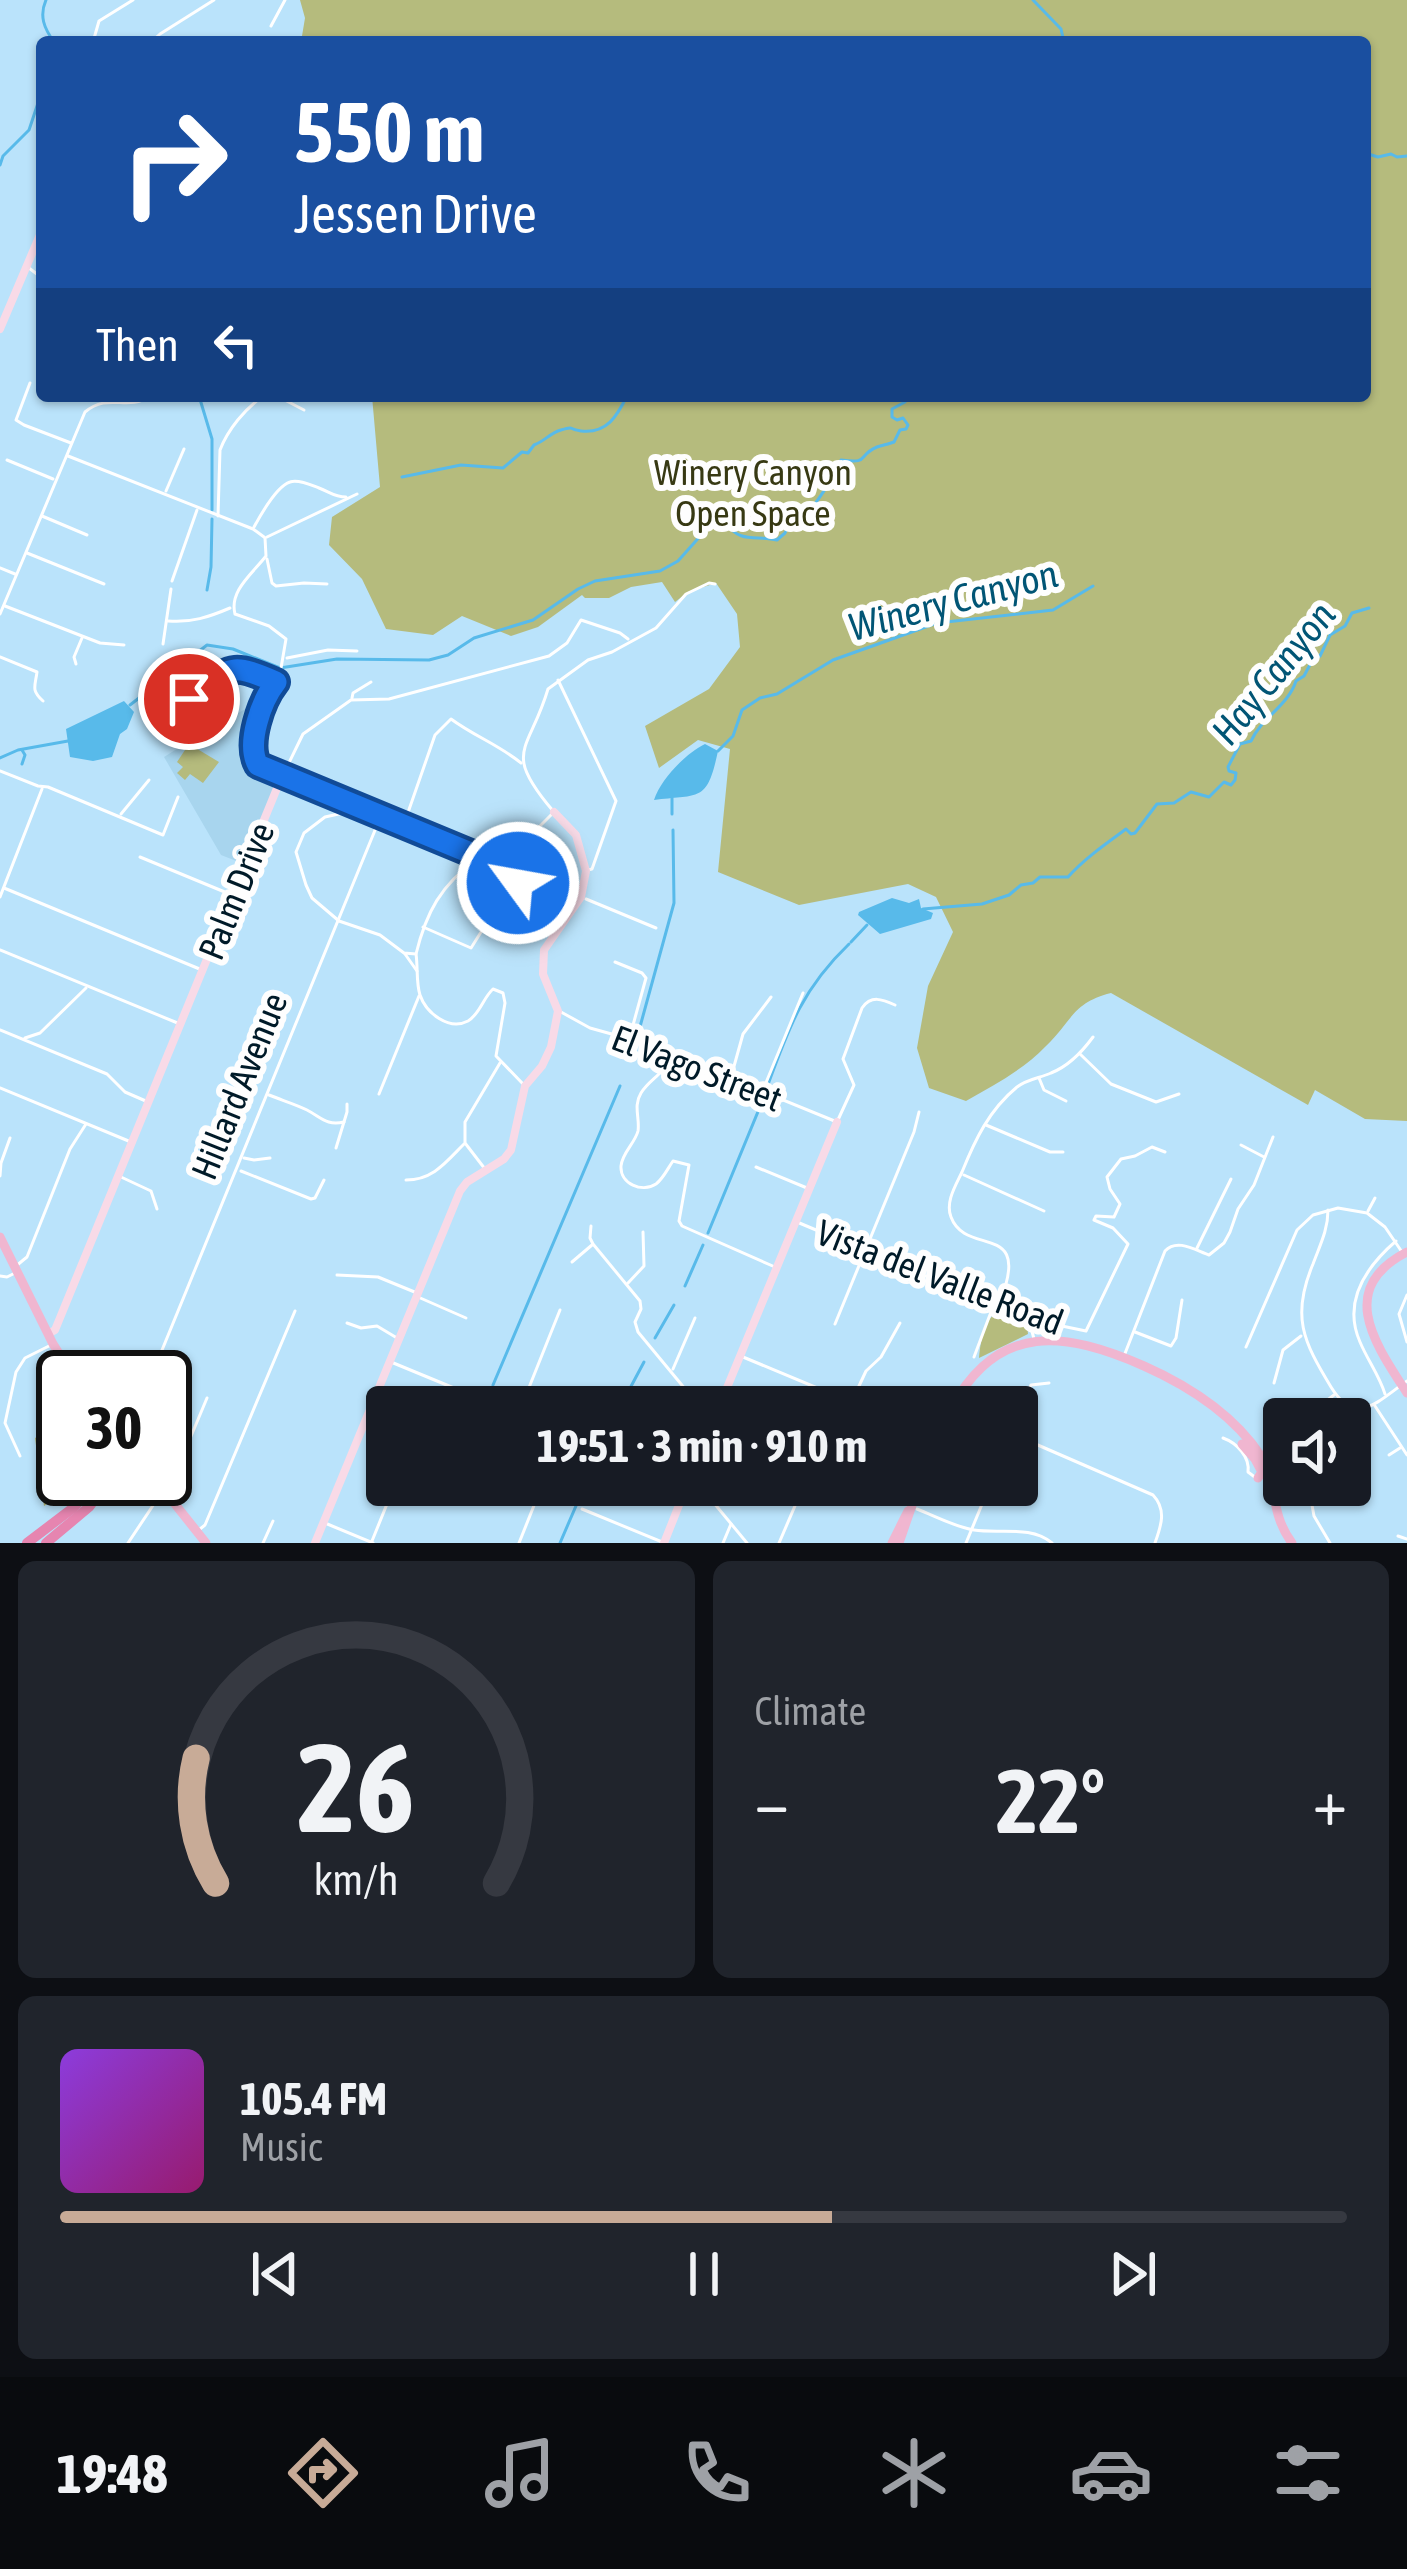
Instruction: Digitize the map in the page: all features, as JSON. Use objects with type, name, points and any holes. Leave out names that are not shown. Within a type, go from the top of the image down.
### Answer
[{"type":"highway","points":[[27,1543],[76,1506]]},
{"type":"highway","points":[[46,1543],[90,1506]]},
{"type":"main road","points":[[0,1237],[58,1350]]},
{"type":"main road","points":[[1405,1253],[1375,1279],[1367,1310],[1375,1343],[1405,1386]]},
{"type":"main road","points":[[967,1386],[980,1368],[1005,1351],[1034,1341],[1076,1341],[1123,1357],[1199,1395],[1240,1433],[1241,1443],[1263,1473]]},
{"type":"main road","points":[[174,1506],[206,1543]]},
{"type":"main road","points":[[896,1543],[910,1506]]},
{"type":"main road","points":[[1273,1506],[1292,1543]]},
{"type":"street","points":[[95,36],[99,21],[133,0]]},
{"type":"street","points":[[158,36],[214,0]]},
{"type":"street","points":[[272,26],[285,0]]},
{"type":"street","points":[[0,329],[36,245]]},
{"type":"street","points":[[27,267],[36,274]]},
{"type":"street","points":[[30,383],[18,422],[71,443]]},
{"type":"street","points":[[0,614],[85,412],[101,402]]},
{"type":"street","points":[[218,517],[220,451],[233,427],[257,402]]},
{"type":"street","points":[[289,402],[304,410]]},
{"type":"street","points":[[165,495],[184,448]]},
{"type":"street","points":[[66,455],[266,538]]},
{"type":"street","points":[[8,460],[55,480]]},
{"type":"street","points":[[253,529],[263,510],[289,482],[326,490],[337,498],[357,494]]},
{"type":"street","points":[[266,538],[346,497]]},
{"type":"street","points":[[172,580],[198,508]]},
{"type":"street","points":[[40,515],[87,535]]},
{"type":"street","points":[[266,538],[272,583],[327,584]]},
{"type":"street","points":[[26,552],[104,584]]},
{"type":"street","points":[[266,556],[234,596],[232,607],[246,620],[286,639],[280,674],[263,701],[252,752],[258,765],[518,876],[518,883],[472,948],[423,927]]},
{"type":"street","points":[[0,568],[16,575]]},
{"type":"street","points":[[522,764],[546,693],[558,680],[588,660],[643,637],[686,594],[715,584]]},
{"type":"street","points":[[163,644],[171,589]]},
{"type":"street","points":[[4,605],[100,643],[124,645]]},
{"type":"street","points":[[168,621],[196,620],[232,607]]},
{"type":"street","name":"Palm Drive","points":[[51,1339],[303,734],[351,700],[389,699],[549,656],[567,643],[581,620],[629,640]]},
{"type":"street","points":[[76,664],[82,636]]},
{"type":"street","points":[[283,661],[323,650],[357,651]]},
{"type":"street","points":[[0,657],[37,672],[34,693],[44,701]]},
{"type":"street","points":[[183,730],[184,704],[230,670],[241,668],[276,682]]},
{"type":"street","points":[[558,680],[616,801],[597,858],[586,871]]},
{"type":"street","points":[[351,700],[352,694],[370,682]]},
{"type":"street","points":[[379,1386],[460,1191],[512,1150],[525,1086],[551,1047],[558,1010],[543,974],[544,950],[581,897],[586,871],[576,835],[539,794],[522,764],[451,719],[435,735],[403,826]]},
{"type":"street","points":[[0,771],[164,835],[178,797]]},
{"type":"street","points":[[120,815],[149,780]]},
{"type":"street","points":[[0,898],[43,787]]},
{"type":"street","points":[[363,809],[325,817],[304,833],[296,853],[312,898],[339,921],[380,935],[404,953],[419,974]]},
{"type":"street","points":[[379,1094],[420,994],[416,954],[441,891],[480,858],[525,841],[554,812]]},
{"type":"street","name":"Hillard Avenue","points":[[162,1350],[381,816]]},
{"type":"street","points":[[140,857],[234,896]]},
{"type":"street","points":[[4,889],[203,970]]},
{"type":"street","points":[[581,897],[656,928]]},
{"type":"street","points":[[0,950],[182,1025]]},
{"type":"street","points":[[404,953],[416,954]]},
{"type":"street","points":[[615,962],[646,978],[629,1037]]},
{"type":"street","points":[[3,1038],[40,1033],[88,986]]},
{"type":"street","points":[[420,994],[434,1014],[453,1024],[473,1016],[493,989],[503,993],[496,1052],[525,1086]]},
{"type":"street","points":[[763,1091],[803,993]]},
{"type":"street","points":[[730,1078],[743,1034],[771,997]]},
{"type":"street","points":[[728,1386],[854,1084],[844,1063],[845,1049],[862,1008],[870,999],[895,1005]]},
{"type":"street","name":"El Vago Street","points":[[558,1010],[570,1020],[629,1037],[837,1122]]},
{"type":"street","points":[[0,1030],[106,1074],[125,1092],[150,1102]]},
{"type":"street","points":[[974,1357],[1010,1274],[1010,1262],[1000,1247],[953,1222],[950,1204],[961,1174],[984,1124],[1017,1087],[1058,1071],[1094,1037]]},
{"type":"street","points":[[669,1053],[667,1067],[639,1094],[638,1131],[621,1162],[621,1173],[628,1183],[650,1187],[659,1182],[673,1160],[689,1165],[682,1226],[776,1268]]},
{"type":"street","points":[[1080,1054],[1124,1090],[1156,1102],[1179,1094]]},
{"type":"street","points":[[487,1172],[466,1143],[465,1122],[501,1061]]},
{"type":"street","points":[[1039,1078],[1044,1090],[1066,1101]]},
{"type":"street","points":[[0,1088],[133,1143]]},
{"type":"street","points":[[268,1095],[325,1122],[344,1122]]},
{"type":"street","points":[[335,1148],[347,1104]]},
{"type":"street","points":[[835,1324],[919,1112]]},
{"type":"street","points":[[0,1276],[7,1277],[27,1257],[70,1149],[86,1124]]},
{"type":"street","points":[[984,1124],[1050,1152],[1063,1152]]},
{"type":"street","points":[[0,1176],[10,1138]]},
{"type":"street","points":[[1123,1357],[1165,1251],[1173,1244],[1209,1255],[1224,1243],[1273,1138]]},
{"type":"street","points":[[406,1180],[432,1175],[466,1143]]},
{"type":"street","points":[[1241,1145],[1265,1158]]},
{"type":"street","name":"Vista del Valle Road","points":[[795,1222],[1028,1318],[1086,1331],[1128,1244],[1113,1228],[1094,1220],[1096,1216],[1114,1217],[1120,1204],[1107,1178],[1121,1159],[1152,1147],[1165,1152]]},
{"type":"street","points":[[242,1158],[270,1158]]},
{"type":"street","points":[[756,1167],[809,1188]]},
{"type":"street","points":[[237,1170],[311,1199],[324,1180]]},
{"type":"street","points":[[961,1174],[1045,1210]]},
{"type":"street","points":[[119,1177],[151,1191],[157,1209]]},
{"type":"street","points":[[1196,1250],[1232,1179]]},
{"type":"street","points":[[1367,1213],[1375,1198]]},
{"type":"street","points":[[1246,1347],[1300,1226],[1312,1215],[1353,1209],[1367,1213],[1405,1253]]},
{"type":"street","points":[[1328,1210],[1327,1231],[1302,1299],[1303,1335],[1309,1350],[1349,1407],[1363,1409],[1405,1386]]},
{"type":"street","points":[[591,1226],[593,1244],[641,1304],[635,1322],[638,1332],[684,1386]]},
{"type":"street","points":[[627,1284],[644,1266],[643,1232]]},
{"type":"street","points":[[1386,1396],[1360,1342],[1354,1311],[1365,1273],[1396,1241]]},
{"type":"street","points":[[572,1262],[593,1244]]},
{"type":"street","points":[[338,1275],[378,1277],[466,1318]]},
{"type":"street","points":[[1407,1295],[1399,1318],[1407,1342]]},
{"type":"street","points":[[1133,1331],[1172,1346],[1182,1300]]},
{"type":"street","points":[[529,1386],[560,1310]]},
{"type":"street","points":[[194,1534],[205,1525],[295,1311]]},
{"type":"street","points":[[672,1371],[695,1318]]},
{"type":"street","points":[[1028,1318],[1034,1341]]},
{"type":"street","points":[[346,1323],[377,1327],[399,1339]]},
{"type":"street","points":[[858,1386],[900,1323]]},
{"type":"street","points":[[1274,1383],[1283,1350],[1303,1335]]},
{"type":"street","points":[[20,1456],[5,1418],[16,1372],[25,1358],[51,1339]]},
{"type":"street","points":[[740,1356],[813,1386]]},
{"type":"street","points":[[390,1361],[450,1386]]},
{"type":"street","points":[[1029,1386],[1049,1383]]},
{"type":"street","points":[[1331,1398],[1336,1394]]},
{"type":"street","points":[[192,1433],[207,1397]]},
{"type":"street","points":[[1374,1404],[1407,1455]]},
{"type":"street","points":[[315,1543],[366,1420]]},
{"type":"street","points":[[1223,1438],[1246,1457],[1250,1475],[1263,1477]]},
{"type":"street","points":[[1038,1445],[1153,1496],[1162,1510],[1155,1543]]},
{"type":"street","points":[[1389,1455],[1402,1447]]},
{"type":"street","points":[[128,1543],[154,1506]]},
{"type":"street","points":[[324,1522],[372,1543],[386,1506]]},
{"type":"street","points":[[519,1543],[534,1506]]},
{"type":"street","points":[[582,1509],[664,1543],[679,1506]]},
{"type":"street","points":[[716,1506],[747,1543]]},
{"type":"street","points":[[779,1543],[795,1506]]},
{"type":"street","points":[[910,1506],[971,1530],[1030,1532],[1052,1543]]},
{"type":"street","points":[[966,1543],[981,1506]]},
{"type":"street","points":[[1312,1506],[1330,1543]]},
{"type":"street","points":[[263,1543],[273,1521]]},
{"type":"street","points":[[723,1543],[731,1524]]},
{"type":"street","points":[[1398,1536],[1407,1539]]},
{"type":"shaded area","points":[[255,707],[251,759],[276,778],[277,784],[244,864],[221,855],[164,757],[180,747],[184,738],[189,740]]},
{"type":"green space","name":"Winery Canyon Open Space","points":[[300,0],[1407,0],[1407,1121],[1365,1119],[1315,1090],[1308,1105],[1111,993],[1080,1007],[1028,1062],[966,1101],[929,1088],[917,1048],[928,986],[953,932],[936,897],[908,884],[799,905],[718,872],[730,749],[698,740],[659,768],[645,726],[709,689],[740,647],[737,614],[716,583],[688,592],[675,602],[662,582],[631,587],[609,598],[582,595],[538,627],[511,636],[462,616],[433,635],[386,629],[362,579],[329,545],[332,517],[380,487],[373,402],[1371,402],[1371,36],[302,36],[305,18]]},
{"type":"green space","points":[[189,744],[219,762],[203,783],[190,774],[185,780],[177,773],[183,767],[177,762]]},
{"type":"green space","points":[[999,1311],[1027,1325],[1028,1334],[979,1358],[987,1324]]},
{"type":"water","points":[[124,701],[134,712],[112,757],[93,761],[70,757],[66,729]]},
{"type":"water","points":[[705,744],[718,751],[705,788],[692,796],[654,800],[675,768]]},
{"type":"water","points":[[892,898],[909,903],[919,899],[921,908],[933,913],[931,919],[880,934],[858,915]]},
{"type":"waterway","points":[[46,0],[44,22],[50,36]]},
{"type":"waterway","points":[[1033,0],[1063,36]]},
{"type":"waterway","points":[[0,165],[29,130],[36,109]]},
{"type":"waterway","points":[[1371,155],[1407,156]]},
{"type":"waterway","points":[[201,402],[212,439],[212,510]]},
{"type":"waterway","points":[[402,477],[461,465],[503,468],[557,431],[604,427],[624,402]]},
{"type":"waterway","points":[[130,705],[207,645],[233,649],[280,668],[337,659],[429,660],[448,655],[474,638],[533,620],[595,581],[660,571],[678,561],[718,521],[743,536],[777,540],[790,522],[800,522],[811,509],[841,460],[860,460],[871,450],[894,442],[908,425],[903,418],[892,417],[892,409],[905,402]]},
{"type":"waterway","points":[[207,590],[212,519]]},
{"type":"waterway","name":"Winery Canyon","points":[[718,751],[733,736],[742,710],[833,660],[937,623],[1053,610],[1093,586]]},
{"type":"waterway","name":"Hay Canyon","points":[[923,909],[982,904],[1040,877],[1068,877],[1126,829],[1135,833],[1157,804],[1174,803],[1191,792],[1209,797],[1224,782],[1231,785],[1236,773],[1228,767],[1240,744],[1251,741],[1287,698],[1330,635],[1345,626],[1352,613],[1369,608]]},
{"type":"waterway","points":[[0,758],[68,741]]},
{"type":"waterway","points":[[22,750],[22,764]]},
{"type":"waterway","points":[[672,798],[672,814]]},
{"type":"waterway","points":[[638,1034],[674,903],[673,830]]},
{"type":"waterway","points":[[851,942],[867,925]]},
{"type":"waterway","points":[[766,1090],[807,995],[849,944]]},
{"type":"waterway","points":[[493,1385],[620,1086]]},
{"type":"waterway","points":[[708,1233],[764,1097]]},
{"type":"waterway","points":[[685,1286],[703,1245]]},
{"type":"waterway","points":[[655,1338],[674,1305]]},
{"type":"waterway","points":[[631,1386],[644,1362]]},
{"type":"waterway","points":[[560,1543],[576,1506]]},
{"type":"route","points":[[189,699],[230,670],[241,668],[276,682],[261,707],[252,752],[258,765],[502,866],[516,873],[518,883]]}]
